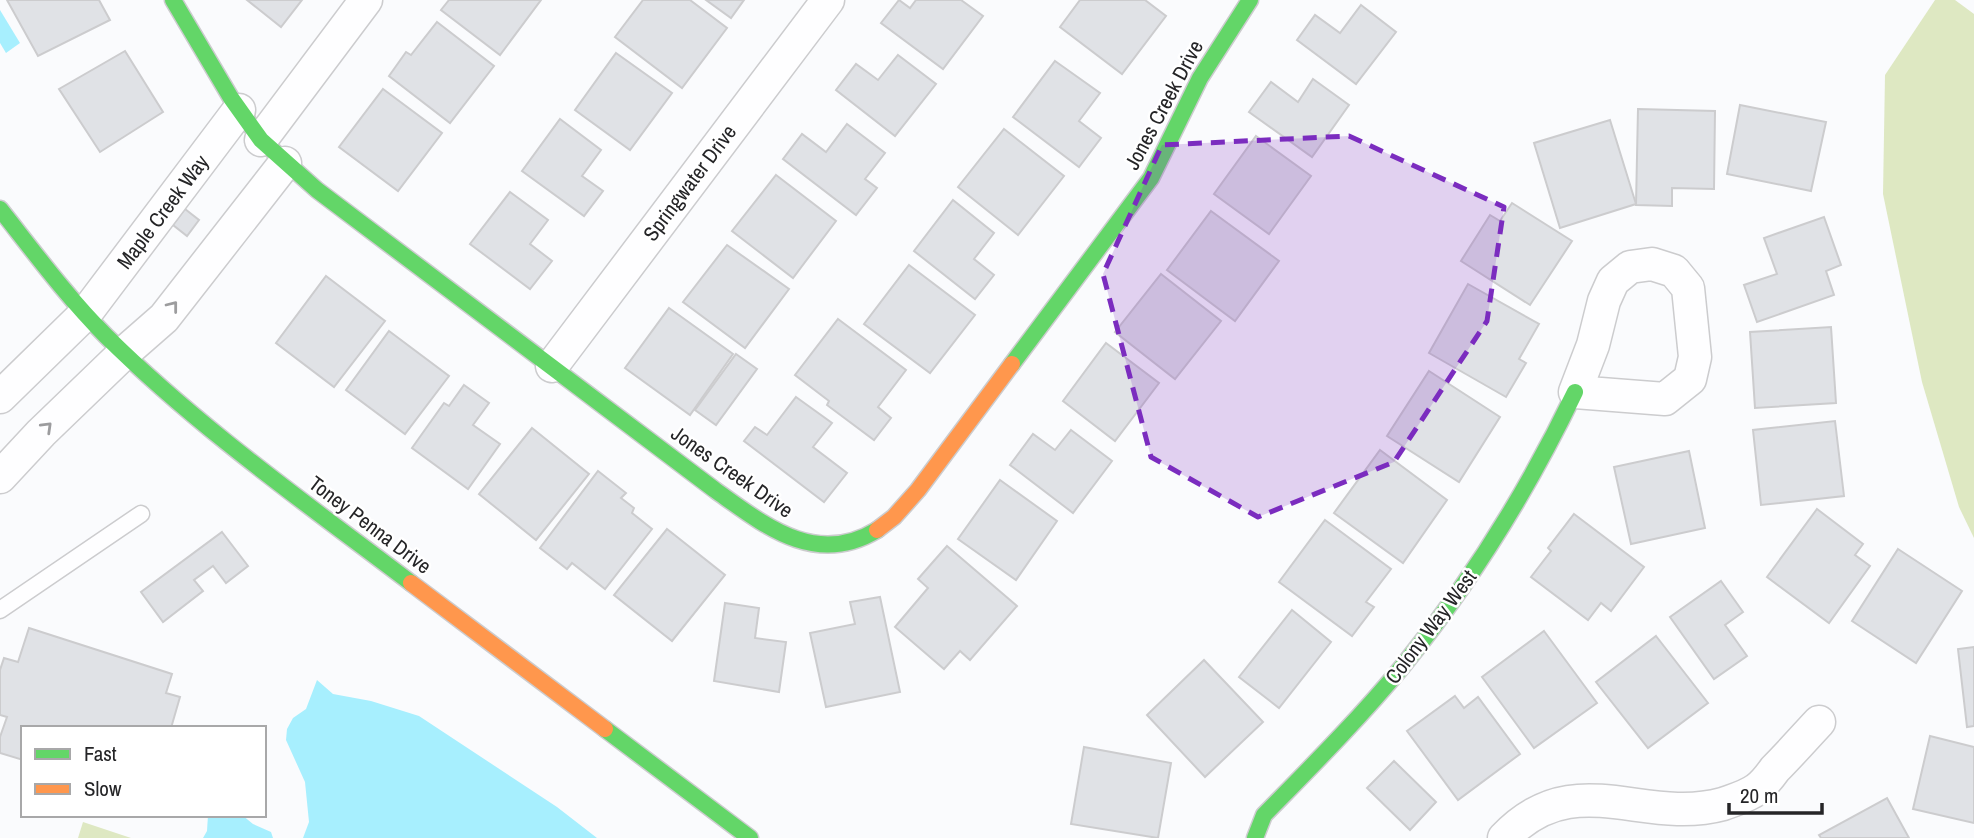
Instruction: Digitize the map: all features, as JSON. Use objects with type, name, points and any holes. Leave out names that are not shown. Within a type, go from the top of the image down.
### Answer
[{"type":"street","name":"Jones Creek Drive","points":[[173,0],[239,110],[261,140],[285,163],[715,490],[773,530],[800,541],[830,544],[857,539],[884,525],[918,490],[1151,178],[1200,78],[1250,0]]},
{"type":"street","points":[[261,140],[366,0]]},
{"type":"street","name":"Springwater Drive","points":[[552,366],[828,0]]},
{"type":"street","name":"Maple Creek Way","points":[[0,397],[86,313],[239,110]]},
{"type":"street","points":[[0,477],[41,433],[164,318],[285,163]]},
{"type":"street","name":"Toney Penna Drive","points":[[0,209],[56,281],[86,313],[124,353],[210,431],[750,838]]},
{"type":"street","name":"Colony Way West","points":[[1255,838],[1264,815],[1370,705],[1474,573],[1525,491],[1575,392],[1613,281],[1630,267],[1652,264],[1674,271],[1688,288],[1695,357],[1690,379],[1665,400],[1575,392]]},
{"type":"street","points":[[1504,838],[1525,819],[1543,808],[1565,801],[1588,799],[1686,810],[1734,800],[1757,790],[1819,722]]},
{"type":"lane","points":[[0,610],[141,514]]},
{"type":"highlighted area","points":[[1349,136],[1504,207],[1487,321],[1394,462],[1258,517],[1151,457],[1103,274],[1162,145]]},
{"type":"green space","points":[[1935,0],[1955,0],[1974,14],[1974,538],[1959,507],[1922,382],[1883,194],[1885,75]]},
{"type":"green space","points":[[83,822],[131,838],[78,838]]},
{"type":"water","points":[[0,10],[20,43],[6,53],[0,43]]},
{"type":"water","points":[[317,680],[333,694],[371,701],[419,716],[557,807],[597,838],[303,838],[309,822],[305,782],[286,740],[287,729],[293,718],[306,709]]},
{"type":"water","points":[[208,817],[244,817],[271,832],[273,838],[203,838],[207,831]]},
{"type":"building","points":[[7,0],[99,0],[110,20],[38,56]]},
{"type":"building","points":[[247,0],[302,0],[281,27]]},
{"type":"building","points":[[449,0],[541,0],[500,55],[441,10]]},
{"type":"building","points":[[643,0],[690,0],[727,28],[682,88],[615,37]]},
{"type":"building","points":[[706,0],[744,0],[731,18]]},
{"type":"building","points":[[899,0],[910,8],[916,0],[961,0],[983,16],[943,69],[881,23]]},
{"type":"building","points":[[1080,0],[1145,0],[1166,16],[1122,74],[1060,27]]},
{"type":"building","points":[[1361,5],[1396,32],[1356,84],[1297,40],[1315,15],[1340,33]]},
{"type":"building","points":[[437,22],[494,66],[450,123],[389,76],[406,52],[411,55]]},
{"type":"building","points":[[125,51],[163,112],[100,152],[59,89]]},
{"type":"building","points":[[616,53],[672,93],[630,150],[575,110]]},
{"type":"building","points":[[898,55],[936,84],[895,136],[836,90],[856,64],[878,80]]},
{"type":"building","points":[[1055,61],[1100,93],[1079,121],[1101,138],[1079,167],[1013,117]]},
{"type":"building","points":[[1313,79],[1349,105],[1312,157],[1249,112],[1271,82],[1298,102]]},
{"type":"building","points":[[383,89],[442,133],[398,191],[339,147]]},
{"type":"building","points":[[1740,105],[1826,122],[1811,191],[1727,174]]},
{"type":"building","points":[[1638,109],[1715,111],[1714,189],[1672,188],[1672,206],[1636,205]]},
{"type":"building","points":[[560,119],[601,150],[582,176],[603,191],[584,216],[522,171]]},
{"type":"building","points":[[1610,120],[1636,204],[1560,228],[1534,143]]},
{"type":"building","points":[[847,124],[885,153],[865,179],[877,188],[856,215],[783,159],[802,134],[826,152]]},
{"type":"building","points":[[1004,129],[1064,176],[1018,235],[958,187]]},
{"type":"building","points":[[1256,136],[1311,176],[1269,234],[1214,194]]},
{"type":"building","points":[[776,175],[836,221],[793,278],[732,231]]},
{"type":"building","points":[[510,192],[548,220],[530,244],[552,261],[530,289],[470,244]]},
{"type":"building","points":[[953,200],[994,233],[974,259],[994,275],[975,299],[914,251]]},
{"type":"building","points":[[1512,203],[1572,241],[1530,305],[1461,261],[1490,215],[1500,221]]},
{"type":"building","points":[[185,209],[199,220],[187,236],[173,225]]},
{"type":"building","points":[[1211,211],[1279,261],[1235,321],[1167,270]]},
{"type":"building","points":[[1824,217],[1841,265],[1826,271],[1834,295],[1757,322],[1744,285],[1777,274],[1764,238]]},
{"type":"building","points":[[727,245],[789,289],[745,348],[683,302]]},
{"type":"building","points":[[909,265],[975,315],[930,373],[864,324]]},
{"type":"building","points":[[1161,274],[1221,321],[1175,379],[1115,332]]},
{"type":"building","points":[[326,276],[385,321],[334,387],[276,343]]},
{"type":"building","points":[[1468,284],[1539,324],[1519,359],[1526,363],[1506,397],[1429,353]]},
{"type":"building","points":[[669,308],[733,354],[690,415],[625,368]]},
{"type":"building","points":[[838,319],[906,370],[878,407],[891,418],[874,440],[827,405],[829,401],[795,375]]},
{"type":"building","points":[[1831,327],[1836,403],[1755,408],[1750,332]]},
{"type":"building","points":[[389,331],[449,376],[405,434],[346,390]]},
{"type":"building","points":[[1106,343],[1159,383],[1115,441],[1063,401]]},
{"type":"building","points":[[736,354],[757,369],[716,425],[695,410]]},
{"type":"building","points":[[1429,371],[1500,417],[1459,482],[1387,436]]},
{"type":"building","points":[[464,385],[489,403],[473,425],[500,444],[468,489],[412,448],[444,403],[449,406]]},
{"type":"building","points":[[796,397],[832,423],[813,447],[847,473],[824,502],[744,441],[755,427],[767,435]]},
{"type":"building","points":[[1835,421],[1844,496],[1761,505],[1753,430]]},
{"type":"building","points":[[532,428],[589,474],[536,540],[479,494]]},
{"type":"building","points":[[1071,430],[1112,461],[1073,513],[1010,465],[1033,434],[1055,450]]},
{"type":"building","points":[[1380,450],[1447,500],[1403,563],[1334,513]]},
{"type":"building","points":[[1689,451],[1705,528],[1631,544],[1614,467]]},
{"type":"building","points":[[598,471],[626,493],[621,498],[634,508],[632,513],[652,529],[605,589],[572,563],[567,569],[540,548]]},
{"type":"building","points":[[1000,480],[1057,521],[1016,580],[958,539]]},
{"type":"building","points":[[1817,509],[1863,544],[1855,555],[1870,566],[1829,623],[1767,577]]},
{"type":"building","points":[[1574,514],[1644,567],[1611,611],[1601,603],[1588,620],[1531,577],[1551,551],[1548,548]]},
{"type":"building","points":[[1325,520],[1391,569],[1366,602],[1374,607],[1352,636],[1279,582]]},
{"type":"building","points":[[667,529],[725,575],[672,641],[614,595]]},
{"type":"building","points":[[222,532],[248,566],[226,583],[213,566],[194,580],[203,591],[163,622],[141,592]]},
{"type":"building","points":[[947,546],[1017,606],[970,660],[960,651],[944,669],[895,627],[928,588],[918,579]]},
{"type":"building","points":[[1898,549],[1962,591],[1916,663],[1852,621]]},
{"type":"building","points":[[1721,581],[1743,612],[1725,625],[1747,656],[1714,679],[1670,617]]},
{"type":"building","points":[[880,597],[900,692],[826,707],[810,633],[855,624],[850,602]]},
{"type":"building","points":[[725,603],[759,608],[755,638],[786,642],[779,692],[714,681]]},
{"type":"building","points":[[1292,610],[1331,642],[1279,708],[1239,677]]},
{"type":"building","points":[[29,628],[172,674],[166,693],[180,697],[172,726],[21,726],[21,759],[0,753],[0,737],[7,717],[0,715],[0,670],[4,658],[18,662]]},
{"type":"building","points":[[1544,631],[1597,703],[1534,748],[1482,677]]},
{"type":"building","points":[[1656,636],[1708,703],[1648,748],[1596,682]]},
{"type":"building","points":[[1974,647],[1974,726],[1967,727],[1958,649]]},
{"type":"building","points":[[1204,660],[1263,722],[1205,777],[1147,715]]},
{"type":"building","points":[[1455,696],[1464,708],[1478,697],[1520,754],[1458,800],[1407,731]]},
{"type":"building","points":[[1930,736],[1974,747],[1974,823],[1913,809]]},
{"type":"building","points":[[1084,747],[1171,763],[1158,838],[1071,824]]},
{"type":"building","points":[[1394,761],[1436,802],[1410,830],[1367,788]]},
{"type":"building","points":[[1887,798],[1909,838],[1821,838],[1819,835]]},
{"type":"traffic: fast","points":[[173,0],[231,98],[261,140],[317,190],[715,490],[771,528],[811,543],[832,545],[854,541],[877,530]]},
{"type":"traffic: fast","points":[[1012,364],[1151,178],[1200,78],[1250,0]]},
{"type":"traffic: fast","points":[[0,209],[78,306],[142,370],[216,434],[411,583]]},
{"type":"traffic: fast","points":[[1255,838],[1264,815],[1386,686],[1452,602],[1518,500],[1575,392]]},
{"type":"traffic: fast","points":[[605,729],[750,838]]},
{"type":"traffic: slow","points":[[877,530],[894,517],[918,490],[1012,364]]},
{"type":"traffic: slow","points":[[411,583],[605,729]]}]
